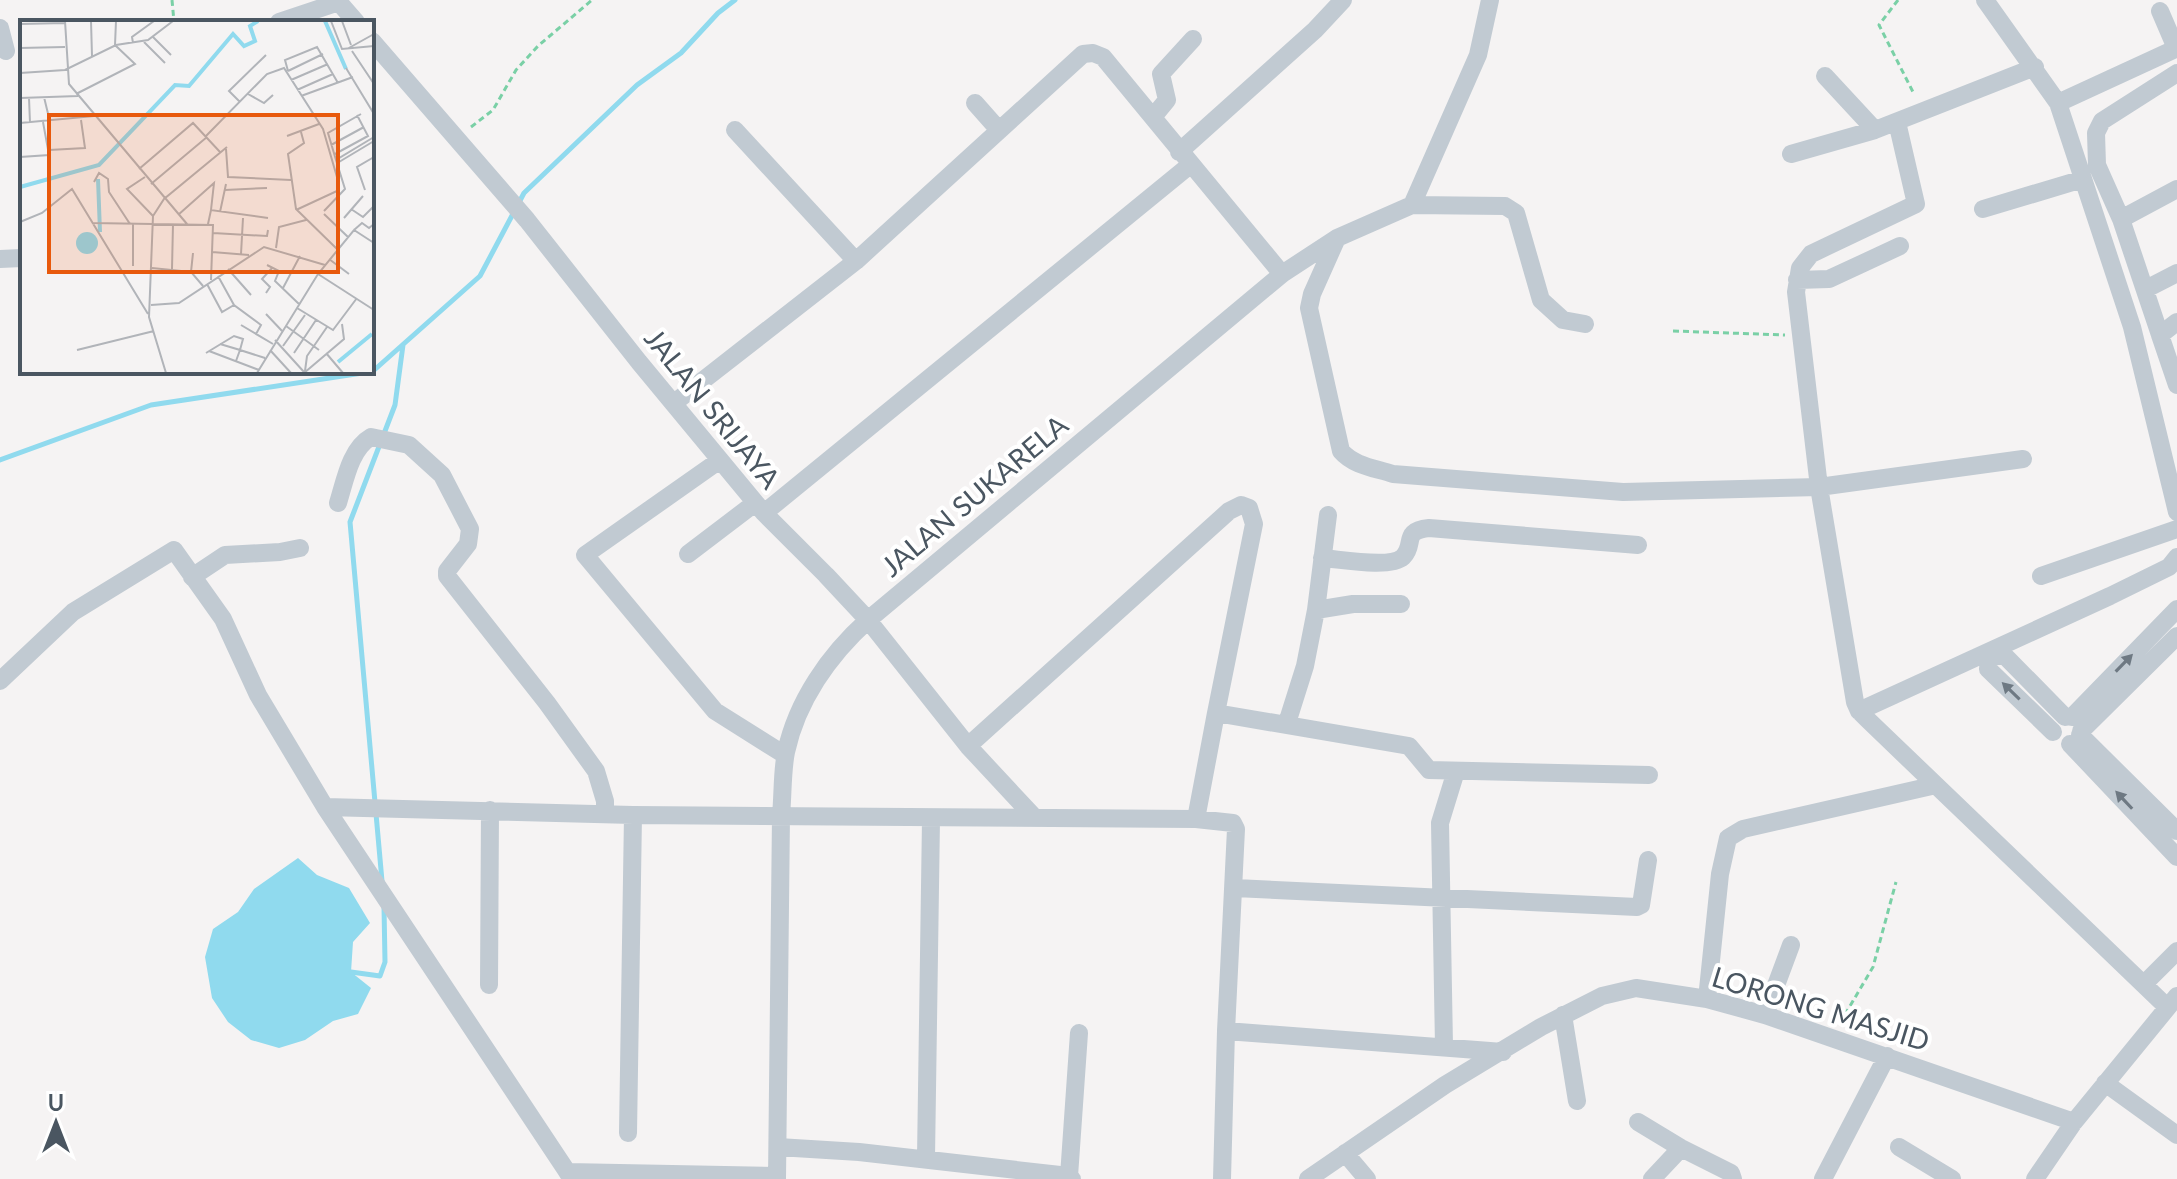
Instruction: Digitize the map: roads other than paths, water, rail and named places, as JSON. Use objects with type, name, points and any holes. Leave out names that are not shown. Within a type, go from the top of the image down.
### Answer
[{"type":"street","points":[[688,554],[759,508],[1185,158],[1343,0]]},
{"type":"street","points":[[1490,0],[1478,55],[1412,205],[1505,206],[1516,213],[1541,300],[1563,320],[1585,324]]},
{"type":"street","points":[[1985,0],[2058,103],[2132,327],[2177,512]]},
{"type":"street","points":[[285,20],[338,1],[354,20]]},
{"type":"street","points":[[2058,103],[2173,50],[2175,46],[2160,11]]},
{"type":"street","points":[[0,28],[9,51]]},
{"type":"street","points":[[1153,117],[1167,100],[1161,74],[1193,39]]},
{"type":"street","name":"JALAN SRIJAYA","points":[[374,43],[527,220],[759,508],[868,620],[968,746],[1034,817]]},
{"type":"street","points":[[674,403],[856,261],[1083,54],[1093,53],[1103,57],[1282,274]]},
{"type":"street","points":[[1791,154],[1875,130],[2035,67]]},
{"type":"street","points":[[2177,73],[2102,121],[2096,133],[2097,165],[2121,219],[2177,385]]},
{"type":"street","points":[[1825,76],[1875,130]]},
{"type":"street","points":[[975,103],[998,129]]},
{"type":"street","points":[[1897,122],[1916,204],[1811,254],[1800,268],[1795,304],[1819,487],[1853,692],[1859,711],[2144,984],[2172,1001],[2074,1122],[2035,1179]]},
{"type":"street","points":[[735,130],[856,261]]},
{"type":"street","points":[[1983,209],[2083,179]]},
{"type":"street","points":[[2121,219],[2177,189]]},
{"type":"street","name":"JALAN SUKARELA","points":[[777,1178],[781,815],[785,755],[795,720],[809,692],[842,646],[868,620],[1282,274],[1337,238],[1412,205]]},
{"type":"street","points":[[1337,238],[1312,294],[1309,308],[1341,451],[1349,460],[1393,474],[1623,492],[1819,487],[2023,459]]},
{"type":"street","points":[[1797,280],[1829,279],[1900,246]]},
{"type":"street","points":[[0,259],[20,258]]},
{"type":"street","points":[[2146,289],[2177,273]]},
{"type":"street","points":[[2160,335],[2177,322]]},
{"type":"street","points":[[338,503],[353,459],[363,442],[371,437],[409,445],[442,475],[470,529],[468,544],[447,571],[447,576],[596,771],[605,801],[605,814]]},
{"type":"street","points":[[720,460],[585,555],[715,711],[785,755]]},
{"type":"street","points":[[968,746],[1217,521],[1241,505],[1249,508],[1254,524],[1196,819]]},
{"type":"street","points":[[1287,723],[1305,666],[1316,610],[1328,515]]},
{"type":"street","points":[[1322,558],[1377,563],[1399,559],[1405,556],[1411,536],[1417,529],[1429,528],[1638,545]]},
{"type":"street","points":[[2041,576],[2177,529]]},
{"type":"street","points":[[192,577],[225,555],[300,548]]},
{"type":"street","points":[[0,681],[73,612],[171,550],[223,619],[258,695],[325,807],[570,1175],[777,1178]]},
{"type":"street","points":[[1859,711],[2122,590],[2169,567],[2177,557]]},
{"type":"street","points":[[1316,610],[1353,604],[1401,604]]},
{"type":"street","points":[[2070,729],[2177,609]]},
{"type":"street","points":[[2070,729],[2177,636]]},
{"type":"street","points":[[1216,713],[1409,746],[1429,770],[1649,775]]},
{"type":"street","points":[[2070,729],[2177,831]]},
{"type":"street","points":[[2070,729],[2177,857]]},
{"type":"street","points":[[1444,1046],[1440,823],[1456,771]]},
{"type":"street","points":[[1707,999],[1720,874],[1728,838],[1743,829],[1936,785]]},
{"type":"street","points":[[325,807],[633,815],[1196,819],[1233,823],[1236,825],[1235,888],[1226,1031],[1222,1179]]},
{"type":"street","points":[[489,985],[490,810]]},
{"type":"street","points":[[628,1133],[633,815]]},
{"type":"street","points":[[926,1158],[931,819]]},
{"type":"street","points":[[1235,888],[1637,907],[1641,905],[1648,860]]},
{"type":"street","points":[[1765,1015],[1791,945]]},
{"type":"street","points":[[2144,984],[2177,951]]},
{"type":"street","name":"LORONG MASJID","points":[[1308,1179],[1445,1085],[1563,1015],[1602,996],[1636,988],[1707,999],[1765,1015],[2074,1122]]},
{"type":"street","points":[[1563,1015],[1577,1101]]},
{"type":"street","points":[[1226,1031],[1503,1052]]},
{"type":"street","points":[[778,1147],[926,1158],[1071,1177],[1079,1033]]},
{"type":"street","points":[[1823,1179],[1887,1056]]},
{"type":"street","points":[[2105,1083],[2177,1135]]},
{"type":"street","points":[[1638,1122],[1729,1172],[1733,1179]]},
{"type":"street","points":[[1899,1147],[1952,1179]]},
{"type":"street","points":[[1652,1179],[1681,1148]]},
{"type":"street","points":[[1345,1153],[1367,1179]]},
{"type":"water","points":[[298,858],[317,875],[349,888],[370,923],[353,942],[351,972],[371,988],[358,1014],[333,1021],[305,1040],[279,1048],[251,1040],[228,1022],[212,998],[205,957],[213,929],[238,912],[254,889]]},
{"type":"waterway","points":[[374,370],[480,276],[524,193],[637,85],[681,53],[718,13],[735,0]]},
{"type":"waterway","points":[[382,881],[350,522],[395,405],[403,345]]},
{"type":"waterway","points":[[0,460],[151,405],[356,374]]},
{"type":"waterway","points":[[351,972],[380,976],[385,962],[384,907]]}]
